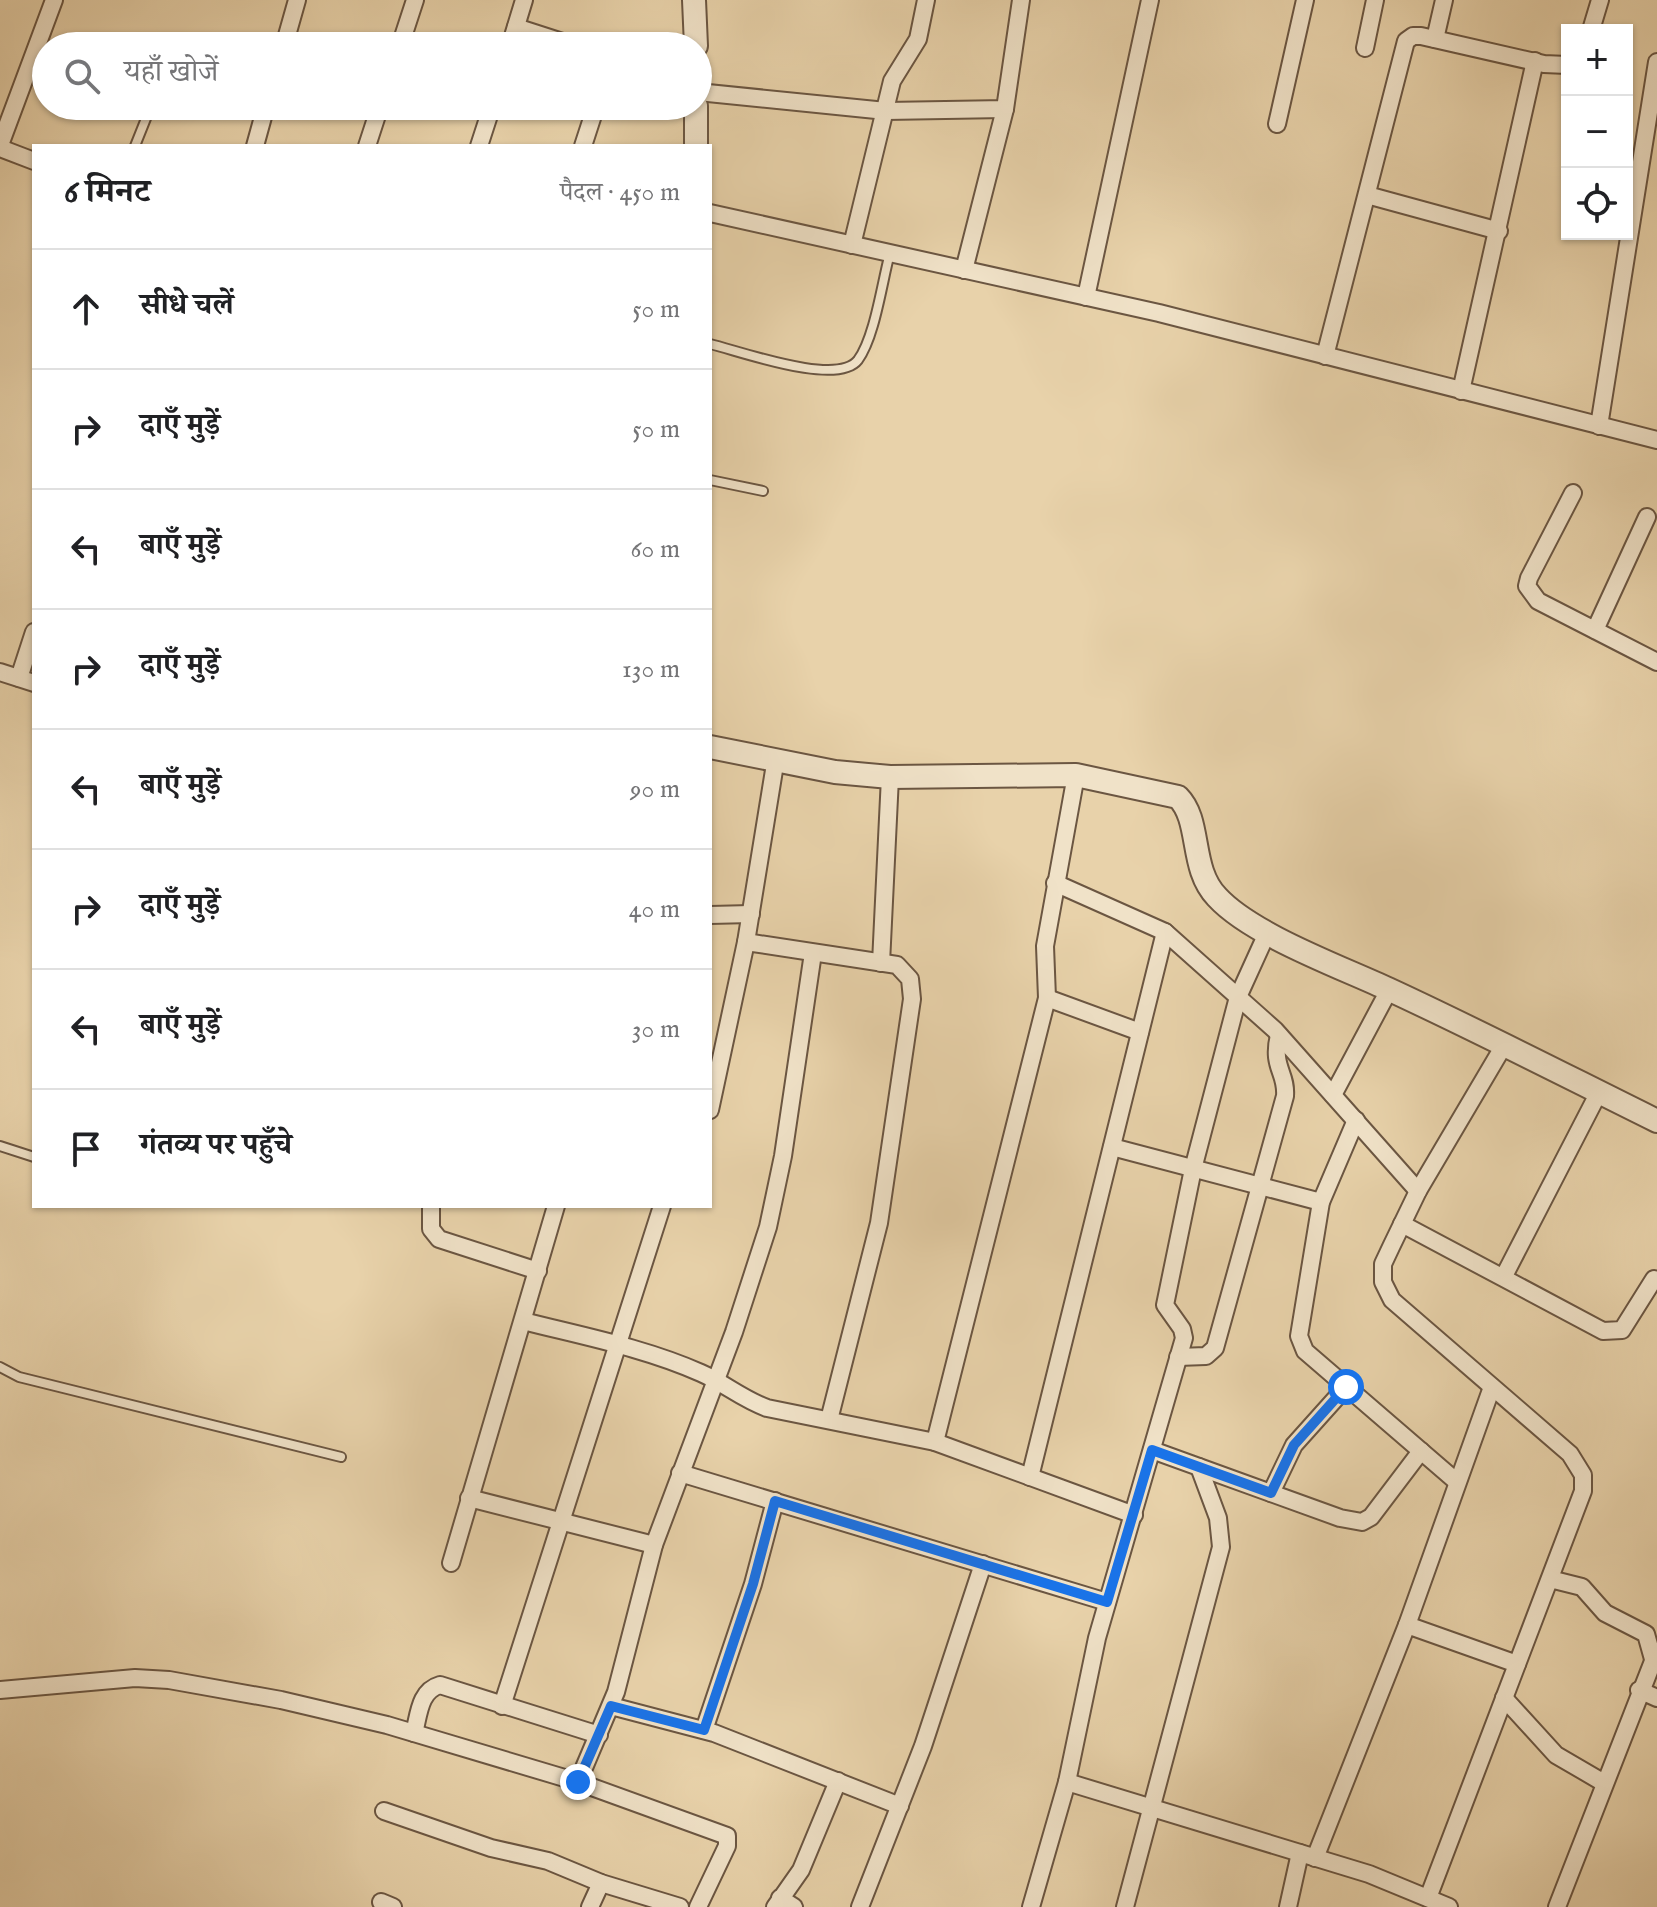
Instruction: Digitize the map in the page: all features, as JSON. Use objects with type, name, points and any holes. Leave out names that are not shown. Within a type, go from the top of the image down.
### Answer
[{"type":"street","points":[[42,32],[54,0]]},
{"type":"street","points":[[288,32],[297,0]]},
{"type":"street","points":[[405,32],[415,0]]},
{"type":"street","points":[[514,32],[524,0]]},
{"type":"street","points":[[694,0],[695,32]]},
{"type":"street","points":[[852,245],[892,81],[918,39],[926,0]]},
{"type":"street","points":[[964,270],[1005,109],[1021,0]]},
{"type":"street","points":[[1086,297],[1150,0]]},
{"type":"street","points":[[1277,124],[1305,0]]},
{"type":"street","points":[[1365,48],[1375,0]]},
{"type":"street","points":[[1435,39],[1444,0]]},
{"type":"street","points":[[1593,24],[1600,0]]},
{"type":"street","points":[[516,27],[532,32]]},
{"type":"street","points":[[1325,356],[1406,41],[1413,36],[1435,39],[1561,64]]},
{"type":"street","points":[[32,60],[0,147],[32,160]]},
{"type":"street","points":[[1461,391],[1535,61]]},
{"type":"street","points":[[1599,426],[1657,62]]},
{"type":"street","points":[[712,93],[886,111],[1005,109]]},
{"type":"street","points":[[256,144],[262,120]]},
{"type":"street","points":[[368,144],[375,120]]},
{"type":"street","points":[[480,144],[487,120]]},
{"type":"street","points":[[584,144],[591,120]]},
{"type":"street","points":[[696,120],[696,144]]},
{"type":"street","points":[[1367,195],[1499,231]]},
{"type":"street","points":[[712,213],[1086,297],[1657,440]]},
{"type":"street","points":[[1573,493],[1527,586],[1538,601],[1657,662]]},
{"type":"street","points":[[1595,630],[1647,517]]},
{"type":"street","points":[[0,672],[26,680],[32,644]]},
{"type":"street","points":[[712,747],[835,772],[890,777],[1076,775],[1178,797],[1187,806],[1195,854],[1216,897],[1268,931],[1657,1121]]},
{"type":"street","points":[[712,1101],[746,942],[776,758]]},
{"type":"street","points":[[935,1442],[1047,998],[1045,946],[1076,775]]},
{"type":"street","points":[[881,963],[890,777]]},
{"type":"street","points":[[1055,883],[1165,932],[1279,1035],[1418,1191]]},
{"type":"street","points":[[712,915],[751,914]]},
{"type":"street","points":[[1031,1907],[1067,1782],[1107,1602],[1184,1338],[1182,1329],[1165,1305],[1193,1169],[1238,997],[1268,931]]},
{"type":"street","points":[[1030,1477],[1165,932]]},
{"type":"street","points":[[746,942],[897,965],[906,971],[912,999],[879,1223],[829,1420]]},
{"type":"street","points":[[578,1782],[611,1706],[654,1545],[734,1332],[777,1191],[813,953]]},
{"type":"street","points":[[1333,1095],[1389,990]]},
{"type":"street","points":[[1047,998],[1140,1032]]},
{"type":"street","points":[[1178,1357],[1206,1356],[1215,1348],[1285,1096],[1286,1088],[1275,1058],[1279,1035]]},
{"type":"street","points":[[1428,1898],[1583,1491],[1583,1475],[1570,1454],[1392,1300],[1383,1282],[1383,1264],[1418,1191],[1503,1047]]},
{"type":"street","points":[[1504,1276],[1599,1092]]},
{"type":"street","points":[[1356,1120],[1321,1202],[1299,1336],[1305,1351],[1457,1482]]},
{"type":"street","points":[[1112,1147],[1321,1202]]},
{"type":"street","points":[[431,1208],[431,1229],[439,1239],[538,1271]]},
{"type":"street","points":[[451,1563],[555,1208]]},
{"type":"street","points":[[502,1706],[661,1208]]},
{"type":"street","points":[[1402,1224],[1603,1331],[1613,1333],[1630,1322],[1654,1279]]},
{"type":"street","points":[[523,1321],[617,1344],[714,1380],[755,1404],[935,1442],[1134,1515]]},
{"type":"street","points":[[1271,1493],[1294,1445],[1346,1387]]},
{"type":"street","points":[[1288,1907],[1407,1625],[1492,1387]]},
{"type":"street","points":[[1152,1450],[1362,1522],[1371,1517],[1421,1451]]},
{"type":"street","points":[[1125,1907],[1221,1547],[1218,1518],[1199,1467]]},
{"type":"street","points":[[680,1473],[1107,1602]]},
{"type":"street","points":[[469,1498],[654,1545]]},
{"type":"street","points":[[704,1730],[753,1584],[775,1501]]},
{"type":"street","points":[[860,1907],[900,1806],[983,1564]]},
{"type":"street","points":[[1550,1579],[1582,1587],[1605,1613],[1646,1634],[1655,1655],[1557,1907]]},
{"type":"street","points":[[1407,1625],[1517,1664]]},
{"type":"street","points":[[0,1690],[135,1678],[169,1680],[281,1700],[414,1733],[578,1782],[727,1836],[727,1846],[698,1907]]},
{"type":"street","points":[[414,1733],[429,1688],[451,1687],[599,1735]]},
{"type":"street","points":[[1639,1690],[1657,1698]]},
{"type":"street","points":[[1504,1698],[1556,1755],[1604,1783]]},
{"type":"street","points":[[611,1706],[704,1730],[900,1806]]},
{"type":"street","points":[[783,1904],[801,1870],[838,1781]]},
{"type":"street","points":[[1067,1782],[1369,1874],[1449,1907]]},
{"type":"street","points":[[384,1811],[491,1848],[548,1861],[601,1883],[680,1907]]},
{"type":"street","points":[[590,1907],[601,1883]]},
{"type":"lane","points":[[136,144],[145,120]]},
{"type":"lane","points":[[712,345],[812,370],[847,368],[857,360],[865,343],[890,253]]},
{"type":"lane","points":[[712,480],[763,491]]},
{"type":"lane","points":[[0,1146],[32,1156]]},
{"type":"lane","points":[[0,1367],[19,1377],[341,1457]]},
{"type":"route","points":[[578,1782],[611,1706],[704,1730],[753,1584],[775,1501],[1107,1602],[1152,1450],[1271,1493],[1294,1445],[1346,1387]]}]
